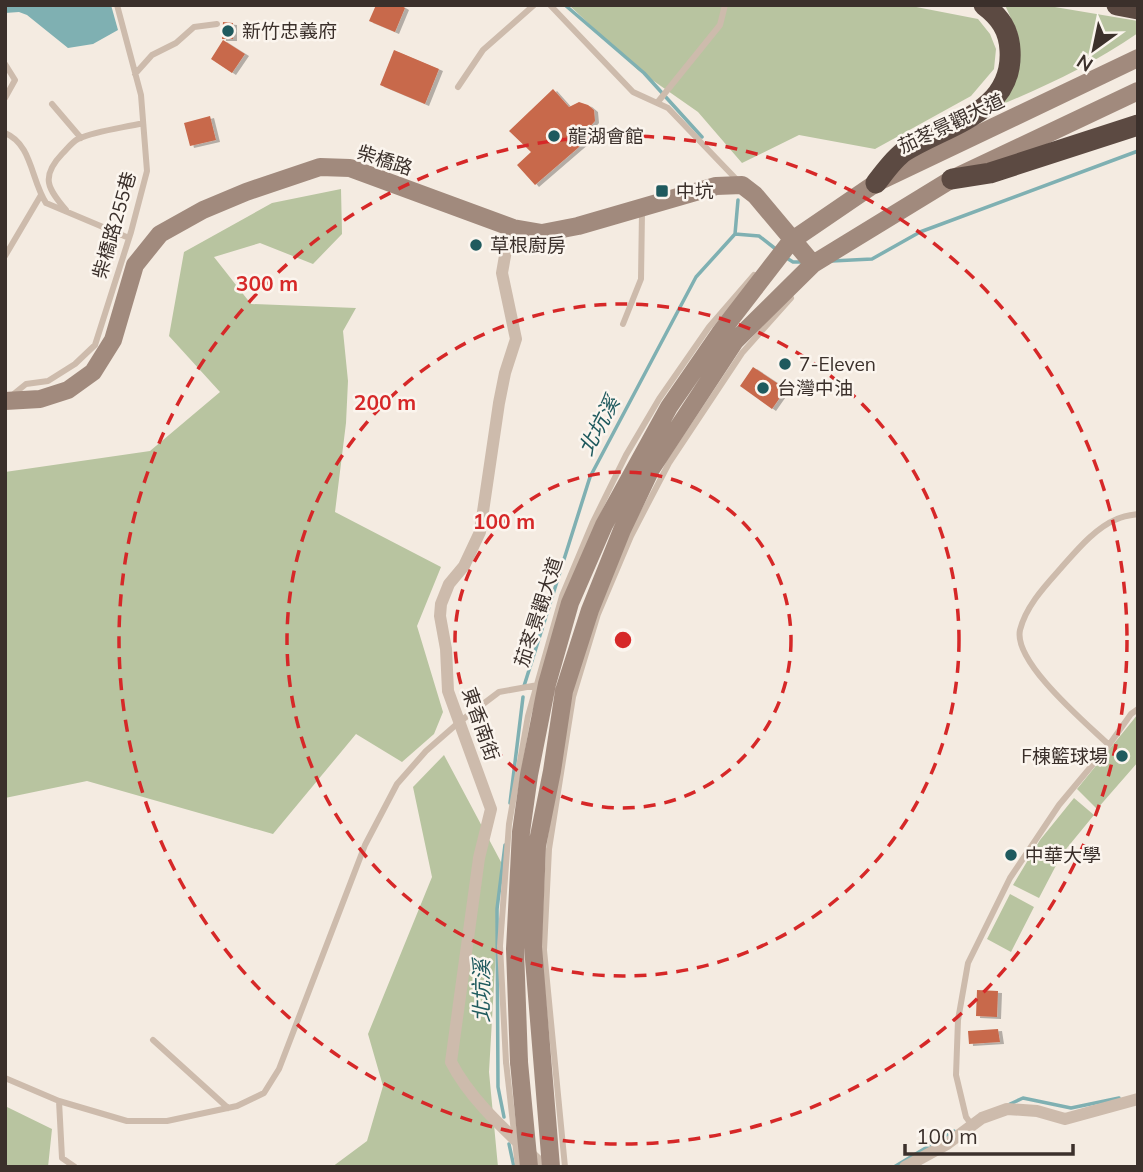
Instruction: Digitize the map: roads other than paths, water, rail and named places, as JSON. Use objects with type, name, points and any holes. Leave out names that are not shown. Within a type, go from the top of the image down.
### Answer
[{"type":"highway","points":[[876,183],[902,152],[984,109],[1004,83],[1009,68],[1008,38],[998,17],[984,5]]},
{"type":"highway","points":[[1117,5],[1138,9]]},
{"type":"highway","points":[[952,179],[990,173],[1138,125]]},
{"type":"street","name":"茄苳景觀大道","points":[[529,1167],[513,1062],[514,949],[521,832],[555,689],[570,603],[611,511],[669,407],[720,333],[791,241],[876,183],[1138,58]]},
{"type":"street","name":"茄苳景觀大道","points":[[548,1059],[533,947],[537,846],[552,771],[555,689],[622,530],[652,470],[683,419],[735,341],[813,264],[952,179],[1138,91]]},
{"type":"street","name":"柴橋路","points":[[5,401],[40,399],[68,390],[93,372],[113,340],[135,265],[160,234],[203,210],[320,167],[350,168],[510,227],[542,233],[578,226],[716,186],[742,186]]},
{"type":"street","points":[[742,186],[755,195],[813,264]]},
{"type":"street","name":"東香南街","points":[[510,227],[502,274],[516,338],[499,403],[480,532],[464,566],[449,584],[440,604],[448,691],[491,809],[480,858],[451,1062],[458,1077],[492,1117],[544,1167]]},
{"type":"street","points":[[548,1059],[551,1167]]},
{"type":"street","points":[[905,1167],[947,1144],[971,1124],[1007,1110],[1037,1111],[1065,1119],[1138,1099]]},
{"type":"lane","name":"柴橋路255巷","points":[[5,401],[26,384],[48,381],[75,364],[95,345],[129,238],[147,171],[141,95],[117,5]]},
{"type":"lane","points":[[458,87],[482,50],[534,5]]},
{"type":"lane","points":[[550,5],[634,92],[668,108],[742,186]]},
{"type":"lane","points":[[657,103],[720,25],[724,5]]},
{"type":"lane","points":[[135,74],[152,55],[176,43],[194,27],[217,24]]},
{"type":"lane","points":[[5,65],[15,80],[5,98]]},
{"type":"lane","points":[[52,104],[81,138]]},
{"type":"lane","points":[[69,213],[52,194],[48,179],[59,157],[76,139],[143,123]]},
{"type":"lane","points":[[5,133],[24,149],[46,203],[129,238]]},
{"type":"lane","points":[[5,256],[41,195]]},
{"type":"lane","points":[[623,324],[640,279],[642,206]]},
{"type":"lane","name":"茄苳景觀大道","points":[[548,1059],[544,950],[555,689],[562,597],[626,455],[659,399],[709,327],[766,261],[791,241]]},
{"type":"lane","name":"茄苳景觀大道","points":[[555,689],[598,614],[631,536],[669,463],[741,352],[794,294],[813,264]]},
{"type":"lane","points":[[683,419],[741,352]]},
{"type":"lane","points":[[576,562],[611,511]]},
{"type":"lane","points":[[1109,745],[1054,692],[1023,654],[1019,633],[1026,613],[1045,586],[1089,538],[1117,519],[1138,514]]},
{"type":"lane","points":[[5,1078],[59,1101],[127,1121],[167,1121],[237,1106],[264,1093],[279,1069],[365,845],[397,784],[426,751],[499,692],[555,689]]},
{"type":"lane","points":[[971,1124],[966,1116],[956,1075],[958,1020],[968,963],[1010,878],[1059,805],[1138,709]]},
{"type":"lane","points":[[536,888],[549,849]]},
{"type":"lane","points":[[153,1040],[228,1108]]},
{"type":"lane","points":[[548,1059],[565,1167]]},
{"type":"lane","points":[[513,1062],[518,1167]]},
{"type":"lane","points":[[59,1101],[62,1158],[75,1167]]},
{"type":"water","points":[[5,5],[111,5],[118,30],[93,44],[68,48],[27,15],[19,12],[5,13]]},
{"type":"waterway","name":"北坑溪","points":[[565,5],[644,73],[702,137]]},
{"type":"waterway","points":[[832,261],[872,259],[920,232],[1138,151]]},
{"type":"waterway","name":"北坑溪","points":[[524,686],[590,477],[696,277],[735,234],[738,200]]},
{"type":"waterway","points":[[735,234],[759,236],[777,250]]},
{"type":"waterway","points":[[785,257],[793,262],[804,262]]},
{"type":"waterway","name":"北坑溪","points":[[510,803],[523,697]]},
{"type":"waterway","name":"北坑溪","points":[[504,1117],[498,1087],[497,909],[505,845]]},
{"type":"waterway","points":[[1010,1104],[1023,1098],[1071,1108],[1119,1098]]},
{"type":"waterway","points":[[894,1167],[954,1131]]},
{"type":"waterway","name":"北坑溪","points":[[509,1144],[514,1167]]},
{"type":"place","name":"新竹忠義府","points":[[228,31]]},
{"type":"place","name":"龍湖會館","points":[[554,136]]},
{"type":"place","name":"中坑","points":[[662,191]]},
{"type":"place","name":"草根廚房","points":[[476,245]]},
{"type":"place","name":"7-Eleven","points":[[785,364]]},
{"type":"place","name":"台灣中油","points":[[763,388]]},
{"type":"place","name":"F棟籃球場","points":[[1122,756]]},
{"type":"place","name":"中華大學","points":[[1011,855]]}]
